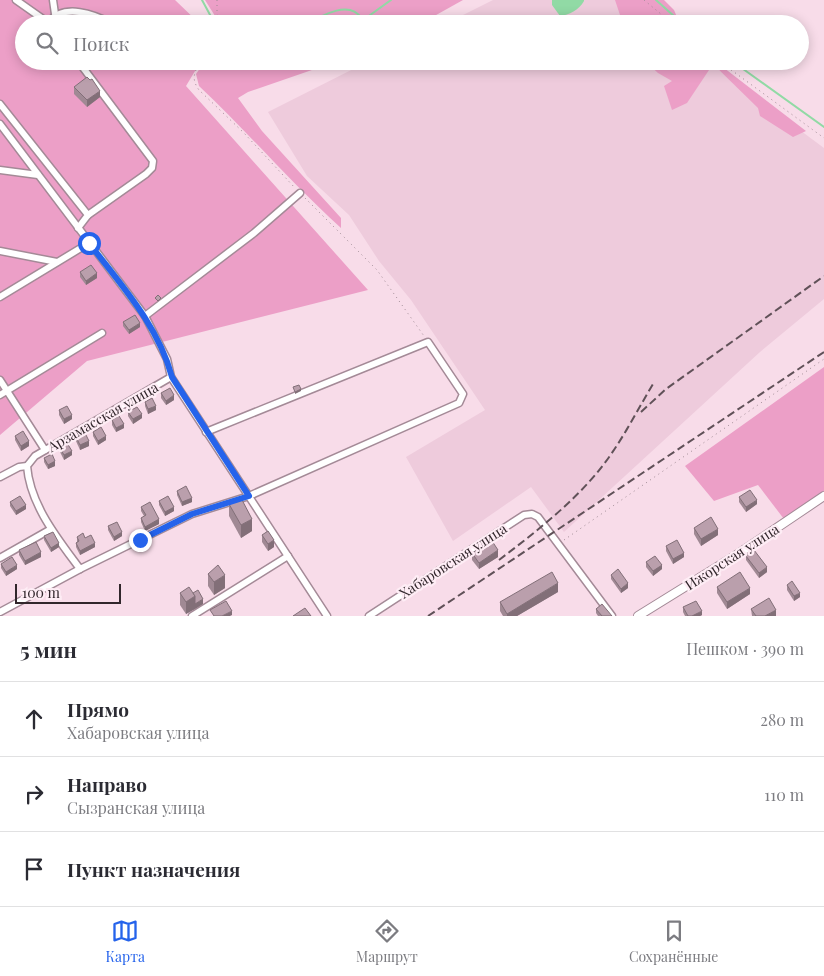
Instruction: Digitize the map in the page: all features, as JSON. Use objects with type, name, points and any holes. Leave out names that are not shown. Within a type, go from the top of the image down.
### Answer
[{"type":"street","points":[[16,0],[38,15]]},
{"type":"street","points":[[53,0],[55,14],[65,11],[89,15]]},
{"type":"street","points":[[78,228],[88,215],[146,174],[152,168],[153,161],[85,70]]},
{"type":"street","points":[[0,104],[88,215]]},
{"type":"street","points":[[0,124],[145,316],[167,359],[172,377],[327,616]]},
{"type":"street","points":[[0,170],[38,175]]},
{"type":"street","points":[[145,316],[254,233],[300,193]]},
{"type":"street","points":[[0,297],[89,243]]},
{"type":"street","points":[[0,251],[57,262]]},
{"type":"street","points":[[0,395],[102,333]]},
{"type":"street","points":[[0,612],[80,569],[192,514],[249,496],[459,403],[463,394],[428,342],[206,432]]},
{"type":"street","name":"Арзамасская улица","points":[[27,466],[34,456],[172,377]]},
{"type":"street","points":[[0,380],[45,450]]},
{"type":"street","points":[[0,477],[19,467],[27,466],[28,482],[51,529],[80,569]]},
{"type":"street","name":"Ижорская улица","points":[[638,616],[738,554],[824,496]]},
{"type":"street","name":"Хабаровская улица","points":[[369,616],[524,515],[532,514],[538,517],[558,544]]},
{"type":"street","points":[[0,558],[51,529]]},
{"type":"street","points":[[558,544],[612,616]]},
{"type":"street","points":[[192,616],[288,556]]},
{"type":"path","points":[[217,0],[218,15]]},
{"type":"path","points":[[644,0],[662,15]]},
{"type":"path","points":[[196,70],[193,75],[199,90],[250,139],[300,193],[377,270],[428,342]]},
{"type":"path","points":[[732,70],[824,138]]},
{"type":"path","points":[[558,544],[824,359]]},
{"type":"shaded area","points":[[0,0],[175,0],[191,15],[15,15],[15,70],[196,70],[186,86],[368,290],[87,361],[0,435]]},
{"type":"shaded area","points":[[205,0],[463,0],[436,15],[214,15]]},
{"type":"shaded area","points":[[493,0],[623,0],[644,15],[463,15]]},
{"type":"shaded area","points":[[552,0],[584,0],[574,12],[567,15],[559,15],[552,5]]},
{"type":"shaded area","points":[[615,0],[664,0],[676,15],[620,15]]},
{"type":"shaded area","points":[[199,70],[312,70],[248,92],[238,98],[262,131],[341,218],[341,228],[199,86],[196,74]]},
{"type":"shaded area","points":[[351,70],[719,70],[824,148],[824,299],[760,352],[564,532],[531,487],[453,541],[406,457],[485,410],[411,300],[379,261],[349,215],[307,176],[268,112]]},
{"type":"shaded area","points":[[655,70],[709,70],[687,103],[672,110],[664,86],[672,81]]},
{"type":"shaded area","points":[[719,70],[727,70],[806,131],[793,137],[760,116],[758,108]]},
{"type":"shaded area","points":[[824,367],[824,495],[787,523],[758,485],[714,501],[685,466]]},
{"type":"building","points":[[87,77],[90,80],[92,79],[100,91],[87,100],[74,87]]},
{"type":"building","points":[[91,265],[97,273],[86,281],[80,272]]},
{"type":"building","points":[[158,295],[161,298],[158,301],[155,298]]},
{"type":"building","points":[[135,315],[140,323],[129,330],[123,322]]},
{"type":"building","points":[[299,385],[301,389],[295,392],[293,387]]},
{"type":"building","points":[[170,388],[174,395],[166,401],[161,393]]},
{"type":"building","points":[[152,398],[156,406],[148,409],[145,402]]},
{"type":"building","points":[[67,406],[72,415],[64,419],[59,410]]},
{"type":"building","points":[[137,407],[142,414],[133,419],[128,412]]},
{"type":"building","points":[[119,416],[124,424],[116,428],[112,420]]},
{"type":"building","points":[[101,427],[106,436],[98,441],[93,432]]},
{"type":"building","points":[[23,431],[29,441],[21,446],[15,436]]},
{"type":"building","points":[[85,433],[89,441],[80,445],[76,437]]},
{"type":"building","points":[[67,443],[72,451],[64,455],[60,448]]},
{"type":"building","points":[[52,454],[55,461],[48,465],[44,458]]},
{"type":"building","points":[[186,486],[192,498],[182,502],[177,491]]},
{"type":"building","points":[[750,490],[757,500],[746,507],[739,497]]},
{"type":"building","points":[[20,496],[26,505],[16,511],[10,502]]},
{"type":"building","points":[[168,496],[174,507],[165,512],[159,501]]},
{"type":"building","points":[[241,498],[252,519],[241,525],[229,504]]},
{"type":"building","points":[[150,502],[159,519],[145,527],[141,518],[146,515],[141,507]]},
{"type":"building","points":[[711,517],[718,529],[701,539],[694,528]]},
{"type":"building","points":[[117,522],[122,532],[114,537],[108,526]]},
{"type":"building","points":[[268,531],[274,540],[268,544],[262,535]]},
{"type":"building","points":[[53,532],[59,543],[51,548],[44,536]]},
{"type":"building","points":[[83,533],[85,538],[91,535],[95,543],[80,551],[76,543],[79,541],[77,537]]},
{"type":"building","points":[[677,540],[684,553],[673,559],[666,546]]},
{"type":"building","points":[[492,541],[498,550],[479,563],[472,553]]},
{"type":"building","points":[[36,542],[41,552],[25,561],[19,550]]},
{"type":"building","points":[[754,550],[767,567],[759,573],[746,556]]},
{"type":"building","points":[[655,556],[662,565],[653,571],[646,562]]},
{"type":"building","points":[[12,557],[17,565],[6,572],[1,564]]},
{"type":"building","points":[[218,565],[225,575],[214,582],[208,574]]},
{"type":"building","points":[[618,569],[628,583],[621,589],[611,575]]},
{"type":"building","points":[[552,572],[558,583],[507,614],[500,602]]},
{"type":"building","points":[[740,572],[750,588],[727,602],[717,587]]},
{"type":"building","points":[[792,581],[800,593],[794,596],[787,585]]},
{"type":"building","points":[[189,587],[195,596],[186,602],[180,593]]},
{"type":"building","points":[[198,590],[203,599],[195,604],[193,593]]},
{"type":"building","points":[[769,598],[776,610],[765,616],[756,616],[751,609]]},
{"type":"building","points":[[226,601],[232,611],[222,616],[214,616],[210,610]]},
{"type":"building","points":[[696,601],[702,611],[688,616],[683,607]]},
{"type":"building","points":[[602,604],[612,616],[602,616],[596,609]]},
{"type":"building","points":[[305,608],[311,616],[293,616]]},
{"type":"waterway","points":[[202,0],[210,15]]},
{"type":"waterway","points":[[370,15],[391,0]]},
{"type":"waterway","points":[[656,0],[673,15]]},
{"type":"waterway","points":[[324,15],[343,10],[350,10],[358,15]]},
{"type":"waterway","points":[[745,70],[824,127]]},
{"type":"railway","points":[[641,412],[666,389],[824,276]]},
{"type":"railway","points":[[428,616],[824,352]]},
{"type":"railway","points":[[499,560],[562,509],[596,474],[619,442],[653,384]]},
{"type":"route","points":[[89,243],[145,316],[157,336],[172,377],[249,496],[192,514],[140,540]]}]
